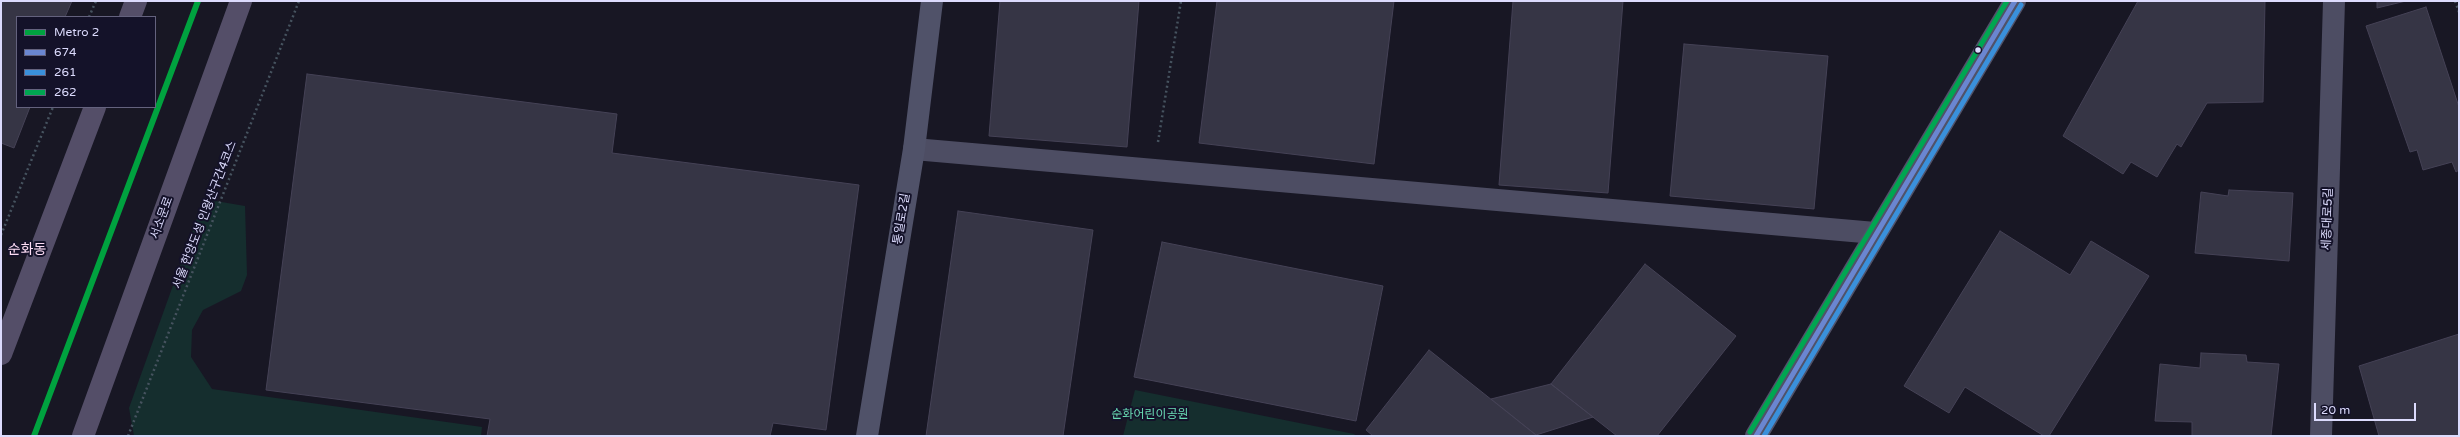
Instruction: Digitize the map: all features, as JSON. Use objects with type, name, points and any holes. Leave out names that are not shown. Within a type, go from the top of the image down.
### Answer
[{"type":"main road","points":[[130,16],[136,1]]},
{"type":"main road","name":"서소문로","points":[[82,436],[241,1]]},
{"type":"main road","name":"통일로2길","points":[[867,436],[914,150],[932,1]]},
{"type":"main road","points":[[1756,436],[1875,233],[2015,1]]},
{"type":"main road","points":[[1,354],[95,108]]},
{"type":"street","name":"세종대로5길","points":[[2321,436],[2334,1]]},
{"type":"street","points":[[914,150],[1875,233]]},
{"type":"path","points":[[89,16],[96,1]]},
{"type":"path","name":"서울 한양도성 인왕산구간4코스","points":[[128,436],[299,1]]},
{"type":"path","points":[[1153,170],[1181,1]]},
{"type":"path","points":[[2456,1],[2459,12]]},
{"type":"path","points":[[1,235],[53,108]]},
{"type":"green space","points":[[204,199],[245,206],[247,275],[241,291],[203,310],[192,330],[191,357],[212,389],[482,427],[481,436],[134,436],[129,408]]},
{"type":"green space","name":"순화어린이공원","points":[[1135,390],[1354,434],[1356,436],[1123,436]]},
{"type":"building","points":[[1,1],[72,1],[65,16],[16,16],[16,108],[30,108],[14,148],[1,143]]},
{"type":"building","points":[[1000,1],[1139,1],[1127,147],[989,136]]},
{"type":"building","points":[[1217,1],[1394,1],[1374,164],[1199,143]]},
{"type":"building","points":[[1513,1],[1623,1],[1608,193],[1499,185]]},
{"type":"building","points":[[2138,1],[2265,1],[2263,102],[2207,103],[2181,147],[2177,144],[2157,177],[2131,162],[2123,174],[2063,136]]},
{"type":"building","points":[[2377,1],[2406,1],[2377,8]]},
{"type":"building","points":[[2426,7],[2459,107],[2459,170],[2456,172],[2452,162],[2423,170],[2417,150],[2410,152],[2366,26]]},
{"type":"building","points":[[1684,44],[1828,56],[1814,209],[1670,196]]},
{"type":"building","points":[[307,74],[617,114],[612,153],[859,185],[826,430],[773,423],[770,436],[487,436],[490,419],[266,390]]},
{"type":"building","points":[[2229,190],[2293,193],[2289,261],[2195,253],[2201,192],[2228,196]]},
{"type":"building","points":[[958,211],[1093,230],[1063,436],[926,436]]},
{"type":"building","points":[[2000,231],[2070,275],[2091,241],[2149,276],[2049,436],[2044,436],[1965,387],[1949,413],[1904,386]]},
{"type":"building","points":[[1162,242],[1383,286],[1356,421],[1134,377]]},
{"type":"building","points":[[1645,264],[1736,336],[1657,436],[1617,436],[1551,384]]},
{"type":"building","points":[[2459,334],[2459,436],[2379,436],[2359,366]]},
{"type":"building","points":[[1429,350],[1536,435],[1373,436],[1366,430]]},
{"type":"building","points":[[2201,353],[2246,355],[2247,362],[2279,364],[2271,436],[2192,436],[2192,422],[2155,421],[2160,364],[2200,368]]},
{"type":"building","points":[[1551,384],[1593,417],[1536,435],[1491,399]]},
{"type":"metro line","name":"2","points":[[34,436],[198,1]]},
{"type":"transit line","name":"262","points":[[1750,432],[2007,1]]},
{"type":"transit line","name":"674","points":[[1756,436],[2015,1]]},
{"type":"transit line","name":"261","points":[[1764,436],[2021,5]]},
{"type":"district","name":"순화동","points":[[27,250]]}]
